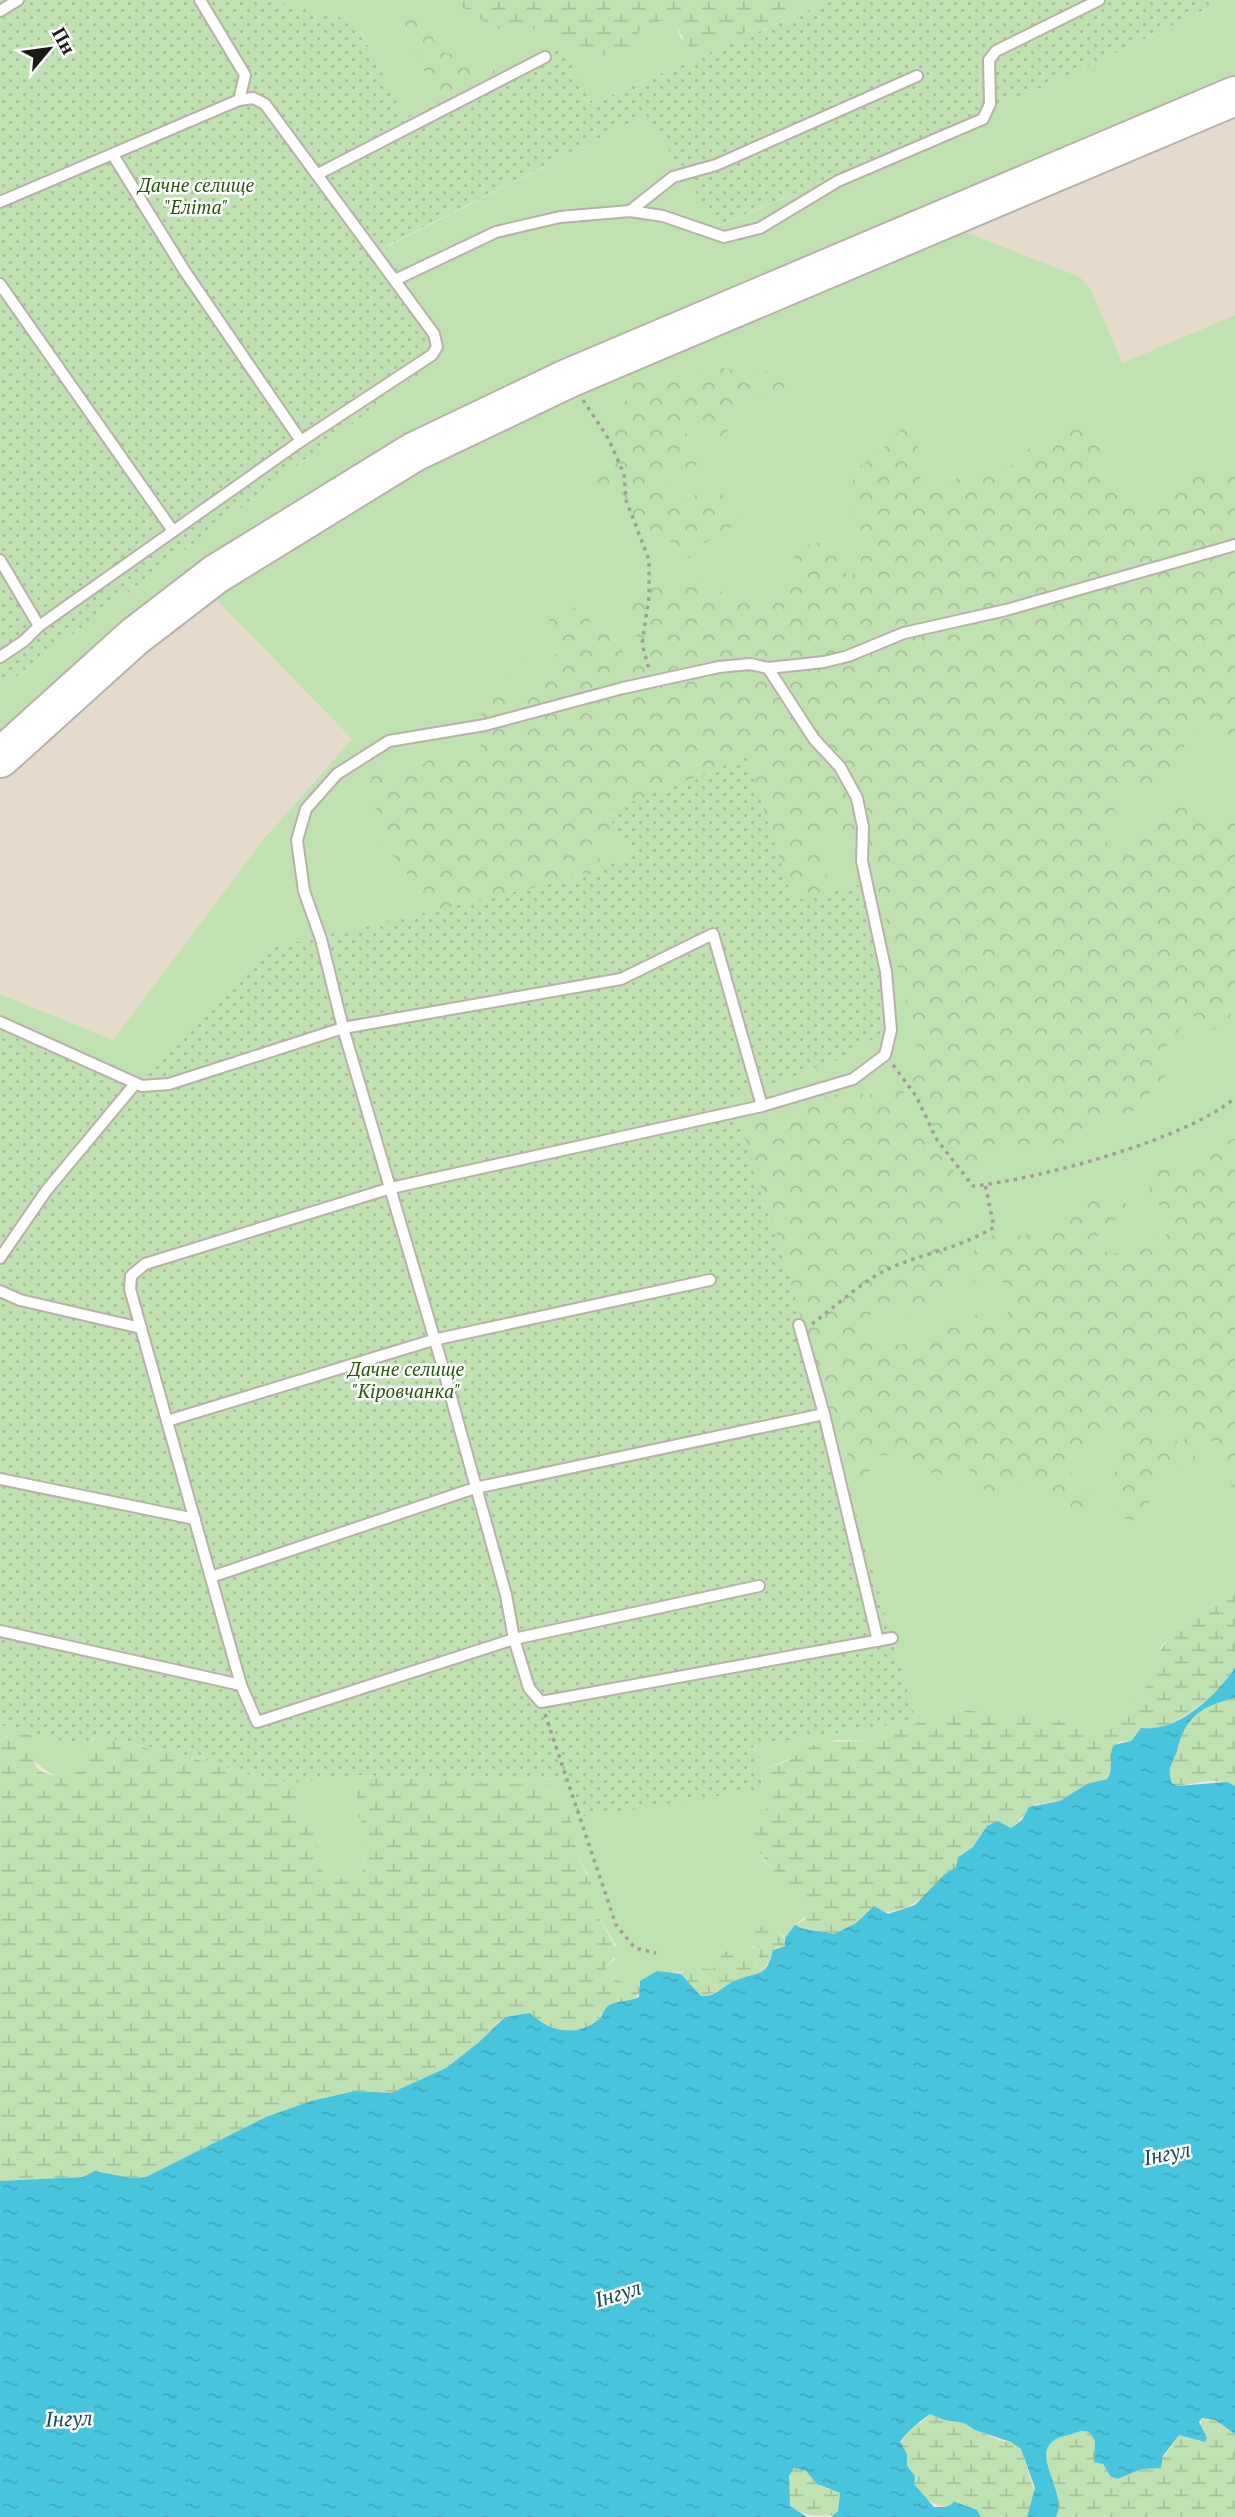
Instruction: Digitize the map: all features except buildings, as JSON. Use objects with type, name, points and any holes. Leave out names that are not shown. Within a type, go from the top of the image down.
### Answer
[{"type":"highway","points":[[0,758],[134,637],[254,547],[414,452],[569,378],[1235,96]]},
{"type":"lane","points":[[0,11],[18,0]]},
{"type":"lane","points":[[200,0],[245,75],[239,100]]},
{"type":"lane","points":[[395,280],[496,232],[560,216],[630,211],[663,216],[724,237],[760,228],[838,181],[983,119],[990,104],[989,60],[996,51],[1099,0]]},
{"type":"lane","points":[[318,174],[545,57]]},
{"type":"lane","points":[[630,211],[673,177],[716,165],[916,76]]},
{"type":"lane","points":[[0,202],[239,100],[253,98],[265,104],[318,174],[434,334],[437,347],[432,355],[173,531],[38,626],[24,641],[0,657]]},
{"type":"lane","points":[[113,155],[184,270],[301,442]]},
{"type":"lane","points":[[0,284],[59,372],[173,531]]},
{"type":"lane","points":[[892,1637],[541,1702],[529,1688],[514,1639],[506,1595],[298,862],[300,823],[315,795],[337,774],[389,741],[485,725],[652,681],[738,665],[768,667],[848,656],[904,633],[1006,610],[1235,545]]},
{"type":"lane","points":[[0,560],[38,626]]},
{"type":"lane","points":[[759,1586],[514,1639],[257,1722],[241,1685],[130,1289],[131,1276],[145,1264],[391,1188],[762,1106],[853,1079],[885,1055],[891,1030],[886,972],[862,861],[861,811],[841,767],[814,739],[768,667]]},
{"type":"lane","points":[[0,1022],[135,1084],[169,1084],[343,1028],[621,979],[713,934],[762,1106]]},
{"type":"lane","points":[[0,1258],[46,1191],[135,1084]]},
{"type":"lane","points":[[167,1421],[433,1340],[710,1280]]},
{"type":"lane","points":[[0,1291],[20,1300],[141,1328]]},
{"type":"lane","points":[[800,1328],[824,1414],[878,1641]]},
{"type":"lane","points":[[211,1577],[475,1488],[824,1414]]},
{"type":"lane","points":[[0,1479],[195,1519]]},
{"type":"lane","points":[[0,1631],[241,1685]]},
{"type":"path","points":[[569,378],[608,438],[624,474],[626,500],[649,559],[649,597],[642,644],[652,681]]},
{"type":"path","points":[[885,1055],[916,1096],[937,1140],[973,1186],[1012,1182],[1156,1139],[1216,1114],[1235,1098]]},
{"type":"path","points":[[800,1328],[884,1271],[928,1252],[971,1242],[994,1227],[985,1184]]},
{"type":"path","points":[[541,1702],[616,1925],[635,1948],[656,1953]]},
{"type":"shaded area","points":[[1235,107],[1235,315],[1122,363],[1091,289],[949,226]]},
{"type":"shaded area","points":[[208,591],[352,739],[263,840],[113,1040],[0,994],[0,770]]},
{"type":"green space","name":"Дачне селище \"Еліта\"","points":[[0,0],[268,0],[355,21],[405,117],[561,47],[593,103],[832,0],[1225,0],[1068,76],[718,226],[646,115],[386,246],[447,353],[0,689]]},
{"type":"green space","points":[[268,0],[435,0],[472,11],[490,28],[539,29],[605,56],[623,56],[634,47],[639,31],[666,19],[676,25],[681,39],[741,34],[819,0],[832,0],[592,103],[561,47],[405,117],[355,21]]},
{"type":"green space","points":[[435,0],[819,0],[741,34],[689,48],[676,25],[666,19],[639,31],[634,47],[623,56],[605,56],[539,29],[490,28],[472,11]]},
{"type":"green space","points":[[1225,0],[1235,0],[1235,84],[472,410],[0,743],[0,689],[447,353],[386,247],[646,115],[719,226],[1068,76]]},
{"type":"green space","points":[[414,14],[430,27],[436,49],[464,60],[474,68],[492,66],[495,70],[493,76],[462,83],[454,92],[444,94],[435,91],[398,20],[401,15]]},
{"type":"green space","points":[[949,226],[1080,277],[1091,289],[1122,363],[1235,315],[1235,1595],[1197,1614],[1162,1645],[1148,1684],[1115,1724],[1098,1734],[1084,1732],[1045,1714],[1026,1712],[1002,1716],[966,1710],[919,1722],[872,1741],[836,1740],[762,1770],[774,1801],[752,1829],[764,1860],[795,1894],[808,1915],[795,1925],[785,1938],[777,1930],[752,1946],[767,1965],[759,1974],[756,1963],[747,1953],[721,1958],[713,1969],[659,1976],[640,1981],[639,1986],[607,1977],[606,1968],[615,1959],[616,1945],[595,1911],[587,1873],[577,1855],[573,1824],[558,1789],[553,1786],[391,1783],[369,1777],[357,1815],[366,1830],[364,1869],[360,1876],[338,1878],[324,1872],[320,1866],[319,1836],[298,1815],[299,1786],[263,1783],[203,1761],[98,1737],[92,1739],[80,1771],[71,1777],[52,1774],[7,1736],[0,1741],[0,1725],[81,1746],[95,1735],[200,1758],[267,1781],[306,1782],[361,1775],[475,1781],[563,1778],[764,1788],[753,1746],[916,1721],[779,1241],[732,1100],[837,1060],[793,902],[607,812],[633,854],[589,875],[265,949],[137,1088],[0,1030],[0,994],[113,1040],[263,840],[352,739],[208,591],[366,488]]},
{"type":"green space","points":[[714,367],[754,373],[779,370],[786,381],[785,387],[739,408],[727,432],[718,438],[694,415],[682,417],[682,424],[698,459],[689,471],[674,467],[665,476],[670,486],[686,499],[702,492],[719,493],[729,501],[738,516],[735,525],[703,544],[689,558],[681,555],[665,534],[656,541],[647,541],[633,526],[630,503],[619,491],[604,497],[597,495],[591,486],[592,479],[611,470],[619,457],[614,435],[631,384],[669,373],[693,374]]},
{"type":"green space","points":[[913,427],[919,436],[916,470],[929,494],[970,471],[1010,467],[1032,446],[1056,431],[1084,429],[1097,436],[1103,445],[1104,470],[1108,480],[1141,508],[1153,512],[1198,473],[1209,469],[1221,470],[1235,477],[1235,532],[1224,535],[1211,548],[1219,563],[1235,570],[1235,741],[1218,723],[1206,722],[1194,731],[1153,796],[1148,799],[1125,782],[1113,786],[1106,799],[1115,810],[1118,821],[1101,837],[1113,848],[1138,842],[1154,828],[1163,801],[1173,798],[1196,801],[1207,823],[1235,811],[1233,1010],[1223,1025],[1206,1030],[1199,1029],[1190,1007],[1184,1009],[1182,1026],[1165,1048],[1168,1073],[1130,1114],[1105,1113],[1094,1125],[1074,1131],[1061,1146],[1031,1146],[1022,1143],[1007,1150],[995,1161],[972,1168],[960,1159],[931,1124],[918,1094],[908,1081],[907,1071],[916,1055],[917,1047],[888,925],[881,909],[877,876],[875,871],[861,865],[858,841],[855,839],[822,830],[816,835],[827,877],[852,894],[866,897],[884,982],[876,981],[836,922],[619,819],[590,846],[592,852],[604,862],[603,873],[586,878],[578,864],[558,858],[549,863],[549,867],[562,876],[563,885],[425,915],[420,908],[424,888],[408,875],[374,832],[376,812],[371,781],[373,774],[381,770],[406,776],[433,757],[452,761],[479,754],[480,716],[510,664],[515,658],[525,656],[526,666],[506,684],[512,694],[524,693],[559,651],[556,636],[547,624],[553,612],[577,607],[587,612],[591,625],[597,628],[618,627],[624,659],[631,665],[637,662],[640,655],[632,608],[644,588],[693,574],[701,576],[734,599],[758,599],[780,589],[800,549],[818,543],[833,548],[844,572],[850,577],[861,569],[861,535],[849,495],[857,469],[887,445],[902,428]]},
{"type":"green space","name":"Дачне селище \"Кіровчанка\"","points":[[747,757],[793,901],[860,885],[881,974],[885,1032],[837,1060],[732,1100],[779,1241],[916,1721],[753,1746],[764,1789],[580,1817],[562,1778],[475,1781],[361,1775],[306,1782],[267,1781],[200,1758],[95,1735],[81,1746],[0,1725],[0,1030],[137,1087],[265,949],[589,875],[632,854],[606,812]]},
{"type":"green space","points":[[898,1082],[903,1085],[904,1100],[909,1109],[954,1170],[955,1185],[967,1196],[971,1211],[961,1225],[941,1236],[943,1242],[961,1243],[964,1249],[959,1267],[961,1282],[924,1323],[918,1324],[900,1309],[876,1310],[870,1315],[875,1331],[882,1340],[891,1344],[913,1342],[949,1326],[963,1330],[974,1314],[990,1323],[1003,1323],[1011,1307],[1009,1285],[999,1280],[980,1285],[971,1280],[972,1259],[978,1244],[993,1235],[1029,1234],[1084,1197],[1109,1193],[1123,1198],[1128,1209],[1098,1235],[1095,1249],[1114,1254],[1164,1236],[1171,1231],[1170,1220],[1166,1212],[1150,1197],[1149,1172],[1166,1163],[1196,1159],[1224,1142],[1235,1139],[1235,1494],[1225,1473],[1222,1454],[1214,1442],[1192,1430],[1188,1424],[1165,1416],[1156,1421],[1152,1439],[1158,1446],[1189,1438],[1195,1455],[1188,1465],[1159,1477],[1145,1513],[1136,1521],[1120,1517],[1116,1512],[1119,1496],[1115,1472],[1127,1444],[1122,1426],[1108,1427],[1097,1446],[1079,1457],[1070,1471],[1074,1481],[1090,1492],[1091,1498],[1074,1520],[1066,1516],[1043,1487],[1032,1480],[1001,1497],[991,1498],[967,1467],[958,1467],[936,1476],[927,1469],[929,1463],[923,1459],[902,1460],[879,1455],[875,1457],[864,1484],[854,1481],[846,1449],[839,1443],[740,1138],[756,1117],[792,1112],[829,1095],[878,1094]]},
{"type":"green space","points":[[1235,1595],[1235,1666],[1232,1674],[1215,1693],[1181,1717],[1157,1729],[1141,1731],[1131,1741],[1119,1742],[1107,1779],[1080,1789],[1060,1801],[1036,1804],[1011,1828],[1003,1823],[987,1826],[973,1847],[959,1855],[956,1867],[926,1895],[907,1907],[866,1913],[856,1923],[834,1934],[795,1925],[805,1920],[807,1911],[761,1855],[752,1830],[757,1817],[774,1801],[762,1770],[787,1761],[819,1742],[872,1741],[919,1722],[966,1710],[1002,1716],[1026,1712],[1045,1714],[1084,1732],[1098,1734],[1115,1724],[1148,1684],[1158,1654],[1173,1632],[1197,1614]]},
{"type":"green space","points":[[1235,1698],[1235,1786],[1227,1782],[1207,1781],[1178,1786],[1172,1783],[1171,1767],[1180,1739],[1190,1721],[1204,1709]]},
{"type":"green space","points":[[15,1732],[30,1735],[36,1741],[36,1766],[53,1775],[68,1775],[80,1771],[87,1747],[98,1737],[203,1761],[263,1783],[299,1786],[298,1815],[319,1836],[320,1866],[330,1876],[338,1878],[360,1876],[364,1869],[366,1830],[357,1815],[357,1781],[369,1778],[553,1786],[558,1789],[573,1824],[577,1855],[593,1888],[595,1911],[618,1952],[606,1968],[607,1977],[639,1986],[641,1992],[630,2001],[605,2008],[602,2015],[589,2026],[572,2031],[547,2028],[530,2013],[504,2017],[478,2043],[446,2068],[410,2085],[391,2093],[355,2091],[311,2101],[266,2117],[146,2177],[131,2178],[101,2172],[83,2177],[0,2181],[0,1741]]},
{"type":"green space","points":[[767,1925],[777,1930],[787,1943],[783,1947],[776,1947],[767,1965],[757,1955],[752,1939],[757,1928]]},
{"type":"green space","points":[[733,1948],[743,1950],[750,1956],[759,1974],[703,1997],[692,1990],[681,1974],[693,1967],[713,1969],[723,1953]]},
{"type":"green space","points":[[930,2414],[964,2423],[998,2440],[1014,2443],[1021,2449],[1035,2493],[1027,2517],[981,2517],[977,2510],[941,2506],[920,2493],[914,2484],[915,2478],[906,2466],[907,2459],[900,2445],[911,2426],[921,2423]]},
{"type":"green space","points":[[1201,2419],[1214,2420],[1235,2434],[1235,2517],[1056,2517],[1058,2507],[1047,2459],[1047,2448],[1052,2440],[1062,2435],[1089,2432],[1095,2441],[1094,2462],[1103,2464],[1111,2477],[1119,2479],[1142,2469],[1157,2467],[1179,2435],[1201,2441]]},
{"type":"green space","points":[[793,2468],[806,2471],[822,2487],[840,2493],[837,2514],[814,2515],[792,2509],[788,2488]]},
{"type":"water","name":"Інгул","points":[[1235,1668],[1235,1698],[1204,1709],[1190,1721],[1180,1739],[1170,1774],[1172,1783],[1178,1786],[1227,1782],[1235,1786],[1235,2434],[1215,2420],[1202,2418],[1199,2422],[1207,2438],[1205,2442],[1179,2435],[1163,2456],[1161,2468],[1142,2469],[1118,2479],[1111,2477],[1103,2464],[1094,2462],[1095,2441],[1089,2432],[1078,2432],[1054,2440],[1047,2448],[1046,2458],[1057,2494],[1059,2506],[1056,2517],[1027,2517],[1035,2488],[1021,2449],[1011,2442],[975,2430],[964,2423],[930,2414],[900,2442],[907,2454],[907,2466],[915,2476],[914,2484],[934,2507],[946,2507],[955,2502],[977,2510],[981,2517],[831,2517],[838,2511],[840,2493],[817,2484],[806,2471],[794,2468],[789,2476],[790,2506],[807,2517],[0,2517],[0,2181],[83,2177],[95,2171],[131,2178],[146,2177],[266,2117],[311,2101],[355,2091],[391,2093],[446,2068],[505,2017],[530,2013],[554,2028],[582,2029],[599,2019],[611,2004],[639,1997],[640,1981],[657,1971],[681,1974],[701,1996],[716,1993],[732,1982],[765,1969],[773,1950],[785,1946],[785,1938],[795,1925],[834,1934],[856,1923],[874,1906],[888,1914],[915,1905],[944,1875],[956,1867],[958,1857],[973,1847],[987,1826],[998,1821],[1011,1828],[1022,1820],[1029,1807],[1060,1801],[1087,1784],[1107,1779],[1114,1745],[1131,1741],[1141,1728],[1155,1728],[1182,1719],[1206,1701]]}]
